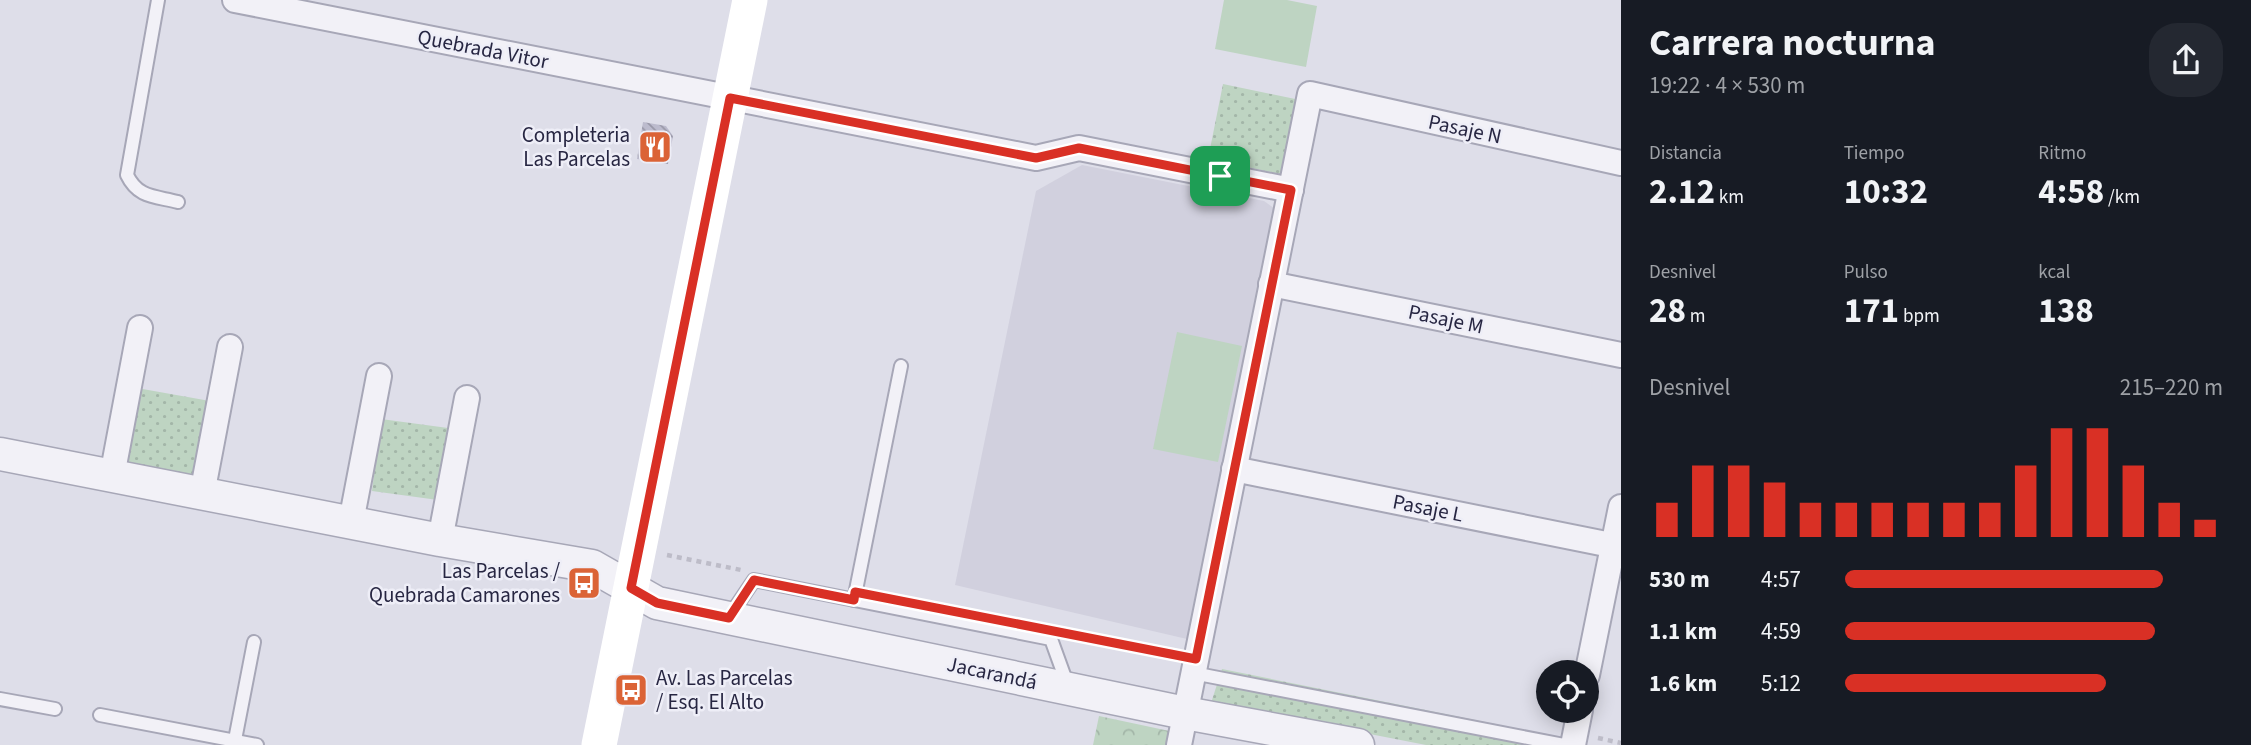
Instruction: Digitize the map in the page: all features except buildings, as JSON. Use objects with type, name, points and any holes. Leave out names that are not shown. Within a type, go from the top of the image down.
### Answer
[{"type":"main road","points":[[599,745],[750,0]]},
{"type":"street","name":"Quebrada Vitor","points":[[235,0],[1036,158],[1079,148],[1291,190]]},
{"type":"street","name":"Pasaje N","points":[[1291,190],[1310,94],[1621,163]]},
{"type":"street","points":[[1179,745],[1291,190]]},
{"type":"street","name":"Pasaje M","points":[[1271,284],[1621,355]]},
{"type":"street","points":[[111,476],[140,328]]},
{"type":"street","points":[[202,494],[230,347]]},
{"type":"street","points":[[351,522],[379,376]]},
{"type":"street","points":[[440,540],[467,398]]},
{"type":"street","name":"Jacarandá","points":[[0,454],[440,540],[592,566],[657,603],[1185,713],[1358,745]]},
{"type":"street","name":"Pasaje L","points":[[1234,469],[1617,546]]},
{"type":"street","points":[[1590,660],[1617,546],[1621,507]]},
{"type":"lane","points":[[158,0],[127,175],[133,187],[140,193],[178,202]]},
{"type":"lane","points":[[854,600],[901,366]]},
{"type":"lane","points":[[729,618],[754,580],[1051,639],[1069,689]]},
{"type":"lane","points":[[234,743],[254,642]]},
{"type":"lane","points":[[1195,666],[1573,734]]},
{"type":"lane","points":[[0,699],[55,709]]},
{"type":"lane","points":[[100,715],[234,743],[257,745]]},
{"type":"path","points":[[639,550],[747,571]]},
{"type":"path","points":[[1060,632],[1195,666]]},
{"type":"path","points":[[1573,734],[1621,743]]},
{"type":"shaded area","points":[[1082,165],[1264,201],[1275,209],[1187,639],[955,585],[1036,191]]},
{"type":"green space","points":[[1224,0],[1287,0],[1317,6],[1306,67],[1215,49]]},
{"type":"green space","points":[[1223,84],[1300,100],[1285,175],[1208,159]]},
{"type":"green space","points":[[1177,332],[1242,346],[1218,462],[1153,449]]},
{"type":"green space","points":[[137,388],[210,401],[197,479],[124,466]]},
{"type":"green space","points":[[381,419],[448,428],[438,500],[372,491]]},
{"type":"green space","points":[[1222,669],[1555,736],[1554,745],[1426,745],[1211,703]]},
{"type":"green space","points":[[1099,716],[1174,732],[1172,745],[1093,745]]},
{"type":"place","name":"Completeria Las Parcelas","points":[[655,147]]},
{"type":"place","name":"Las Parcelas / Quebrada Camarones","points":[[584,583]]},
{"type":"place","name":"Av. Las Parcelas / Esq. El Alto","points":[[631,690]]},
{"type":"route","points":[[730,98],[1036,158],[1079,148],[1220,176],[1291,190],[1196,659],[855,592],[854,600],[754,580],[729,618],[657,603],[631,588],[730,98]]}]
